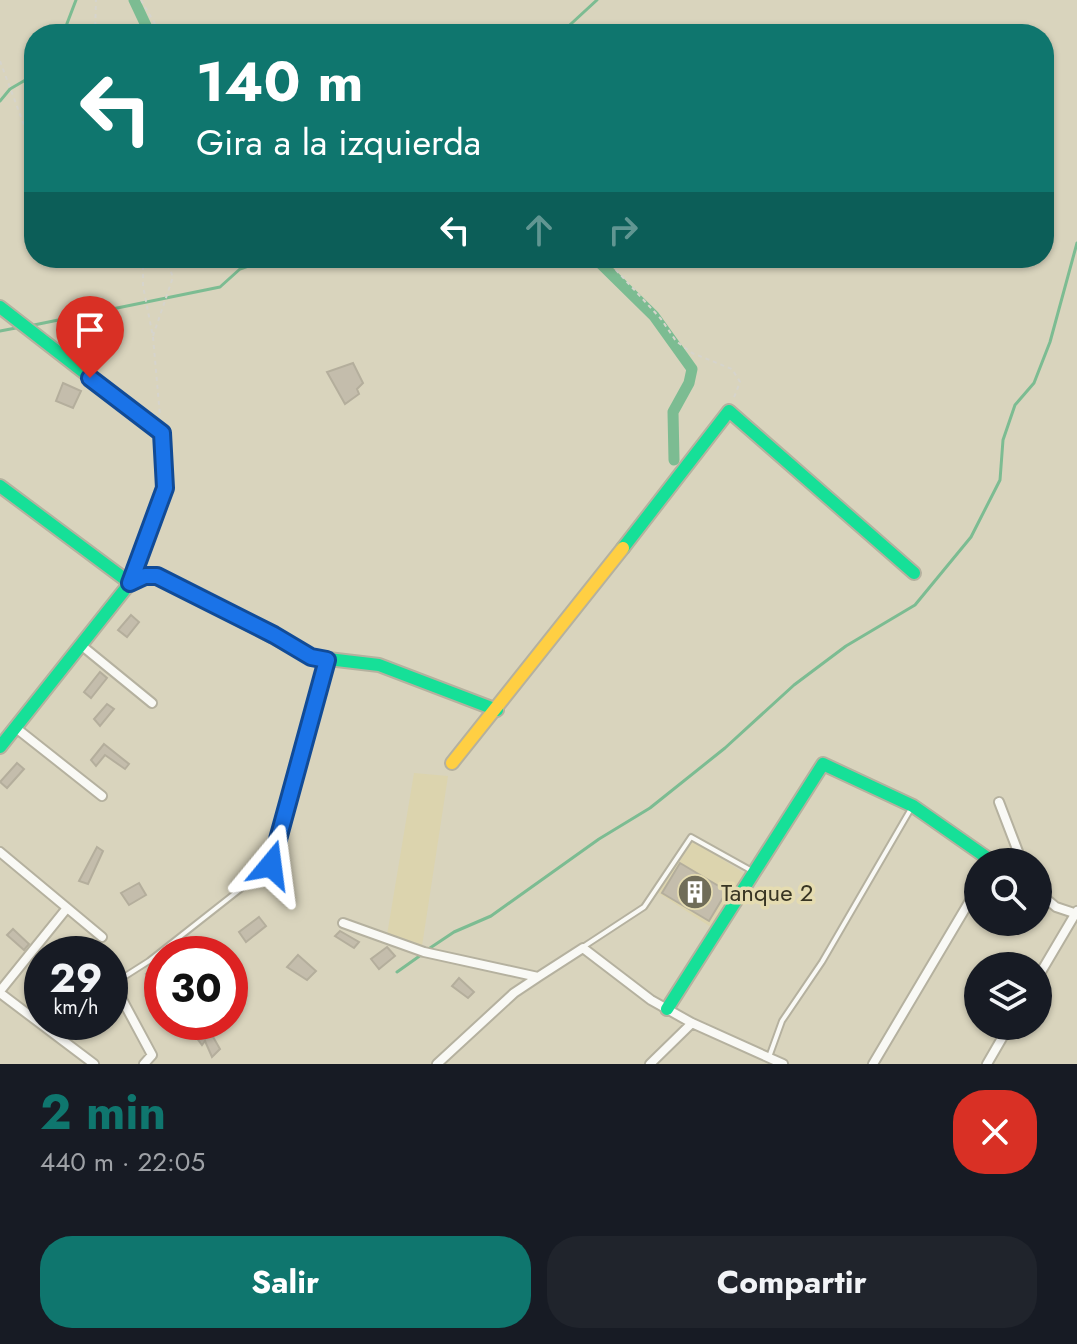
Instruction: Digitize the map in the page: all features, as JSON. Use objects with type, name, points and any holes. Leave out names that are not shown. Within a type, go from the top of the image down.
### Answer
[{"type":"street","points":[[0,307],[162,433],[165,488],[130,583],[0,747]]},
{"type":"street","points":[[452,763],[497,710],[729,411],[914,573]]},
{"type":"street","points":[[0,486],[130,583]]},
{"type":"street","points":[[130,583],[145,576],[157,576],[311,657],[379,665],[497,710]]},
{"type":"street","points":[[81,645],[152,703]]},
{"type":"street","points":[[271,865],[327,660]]},
{"type":"street","points":[[16,728],[102,796]]},
{"type":"street","points":[[667,1009],[823,764],[913,806],[973,848]]},
{"type":"street","points":[[999,802],[1017,848]]},
{"type":"street","points":[[0,852],[101,936]]},
{"type":"street","points":[[1052,904],[1077,913],[1052,954]]},
{"type":"street","points":[[67,908],[0,992],[94,1064]]},
{"type":"street","points":[[873,1064],[964,911]]},
{"type":"street","points":[[343,923],[424,952],[538,977]]},
{"type":"street","points":[[437,1064],[514,993],[583,948],[667,1009],[767,1061],[783,1064]]},
{"type":"street","points":[[128,1010],[152,1055],[144,1064]]},
{"type":"street","points":[[650,1064],[692,1023]]},
{"type":"street","points":[[987,1064],[1001,1040]]},
{"type":"lane","points":[[767,1061],[782,1021],[822,962],[913,806]]},
{"type":"lane","points":[[583,948],[644,907],[691,837],[754,873]]},
{"type":"lane","points":[[128,972],[149,961],[271,865]]},
{"type":"path","points":[[95,24],[96,0]]},
{"type":"path","points":[[141,0],[155,24]]},
{"type":"path","points":[[0,61],[24,125]]},
{"type":"path","points":[[143,268],[162,433]]},
{"type":"path","points":[[153,337],[173,277],[169,268]]},
{"type":"path","points":[[614,268],[651,307],[676,341],[692,353],[732,369],[740,382],[729,411]]},
{"type":"shaded area","points":[[414,773],[448,776],[422,946],[387,935]]},
{"type":"shaded area","points":[[692,840],[747,875],[714,929],[657,892]]},
{"type":"building","points":[[353,363],[363,383],[357,389],[359,394],[345,404],[327,372]]},
{"type":"building","points":[[63,383],[81,391],[73,408],[56,401]]},
{"type":"building","points":[[131,615],[139,622],[127,637],[118,630]]},
{"type":"building","points":[[100,672],[107,678],[91,698],[84,692]]},
{"type":"building","points":[[107,704],[114,709],[100,726],[94,719]]},
{"type":"building","points":[[104,744],[129,764],[125,769],[105,755],[96,766],[91,760]]},
{"type":"building","points":[[17,763],[24,769],[7,788],[0,782]]},
{"type":"building","points":[[97,847],[103,851],[88,884],[79,881]]},
{"type":"building","name":"Tanque 2","points":[[680,863],[727,891],[709,921],[662,893]]},
{"type":"building","points":[[139,883],[146,895],[129,905],[121,893]]},
{"type":"building","points":[[259,917],[266,926],[248,940],[248,936],[242,936],[239,932]]},
{"type":"building","points":[[13,929],[24,939],[24,950],[7,935]]},
{"type":"building","points":[[340,931],[359,942],[354,948],[335,936]]},
{"type":"building","points":[[387,947],[395,956],[379,969],[371,959]]},
{"type":"building","points":[[298,955],[316,971],[307,980],[287,967]]},
{"type":"building","points":[[459,978],[474,992],[468,998],[452,986]]},
{"type":"building","points":[[198,1040],[215,1040],[220,1049],[212,1057],[205,1041],[202,1045]]},
{"type":"waterway","points":[[67,24],[76,0]]},
{"type":"waterway","points":[[134,0],[145,24]]},
{"type":"waterway","points":[[571,24],[597,0]]},
{"type":"waterway","points":[[0,101],[10,89],[24,81]]},
{"type":"waterway","points":[[427,950],[454,932],[491,916],[599,839],[650,808],[725,748],[794,685],[846,646],[915,605],[971,537],[1000,480],[1003,440],[1015,405],[1034,383],[1050,342],[1077,243]]},
{"type":"waterway","points":[[29,326],[220,287],[243,268]]},
{"type":"waterway","points":[[605,268],[654,316],[692,369],[689,383],[673,412],[674,460]]},
{"type":"waterway","points":[[0,331],[21,327]]},
{"type":"waterway","points":[[397,972],[421,955]]},
{"type":"traffic: fast","points":[[0,307],[162,433],[165,488],[130,583],[0,486]]},
{"type":"traffic: fast","points":[[623,548],[729,411],[914,573]]},
{"type":"traffic: fast","points":[[0,747],[130,583],[145,576],[157,576],[311,657],[379,665],[497,710]]},
{"type":"traffic: fast","points":[[667,1009],[823,764],[913,806],[973,848]]},
{"type":"traffic: slow","points":[[452,763],[623,548]]},
{"type":"place","name":"Tanque 2","points":[[695,892]]},
{"type":"route","points":[[90,378],[162,433],[165,488],[130,583],[145,576],[157,576],[311,657],[327,660],[271,865]]}]
